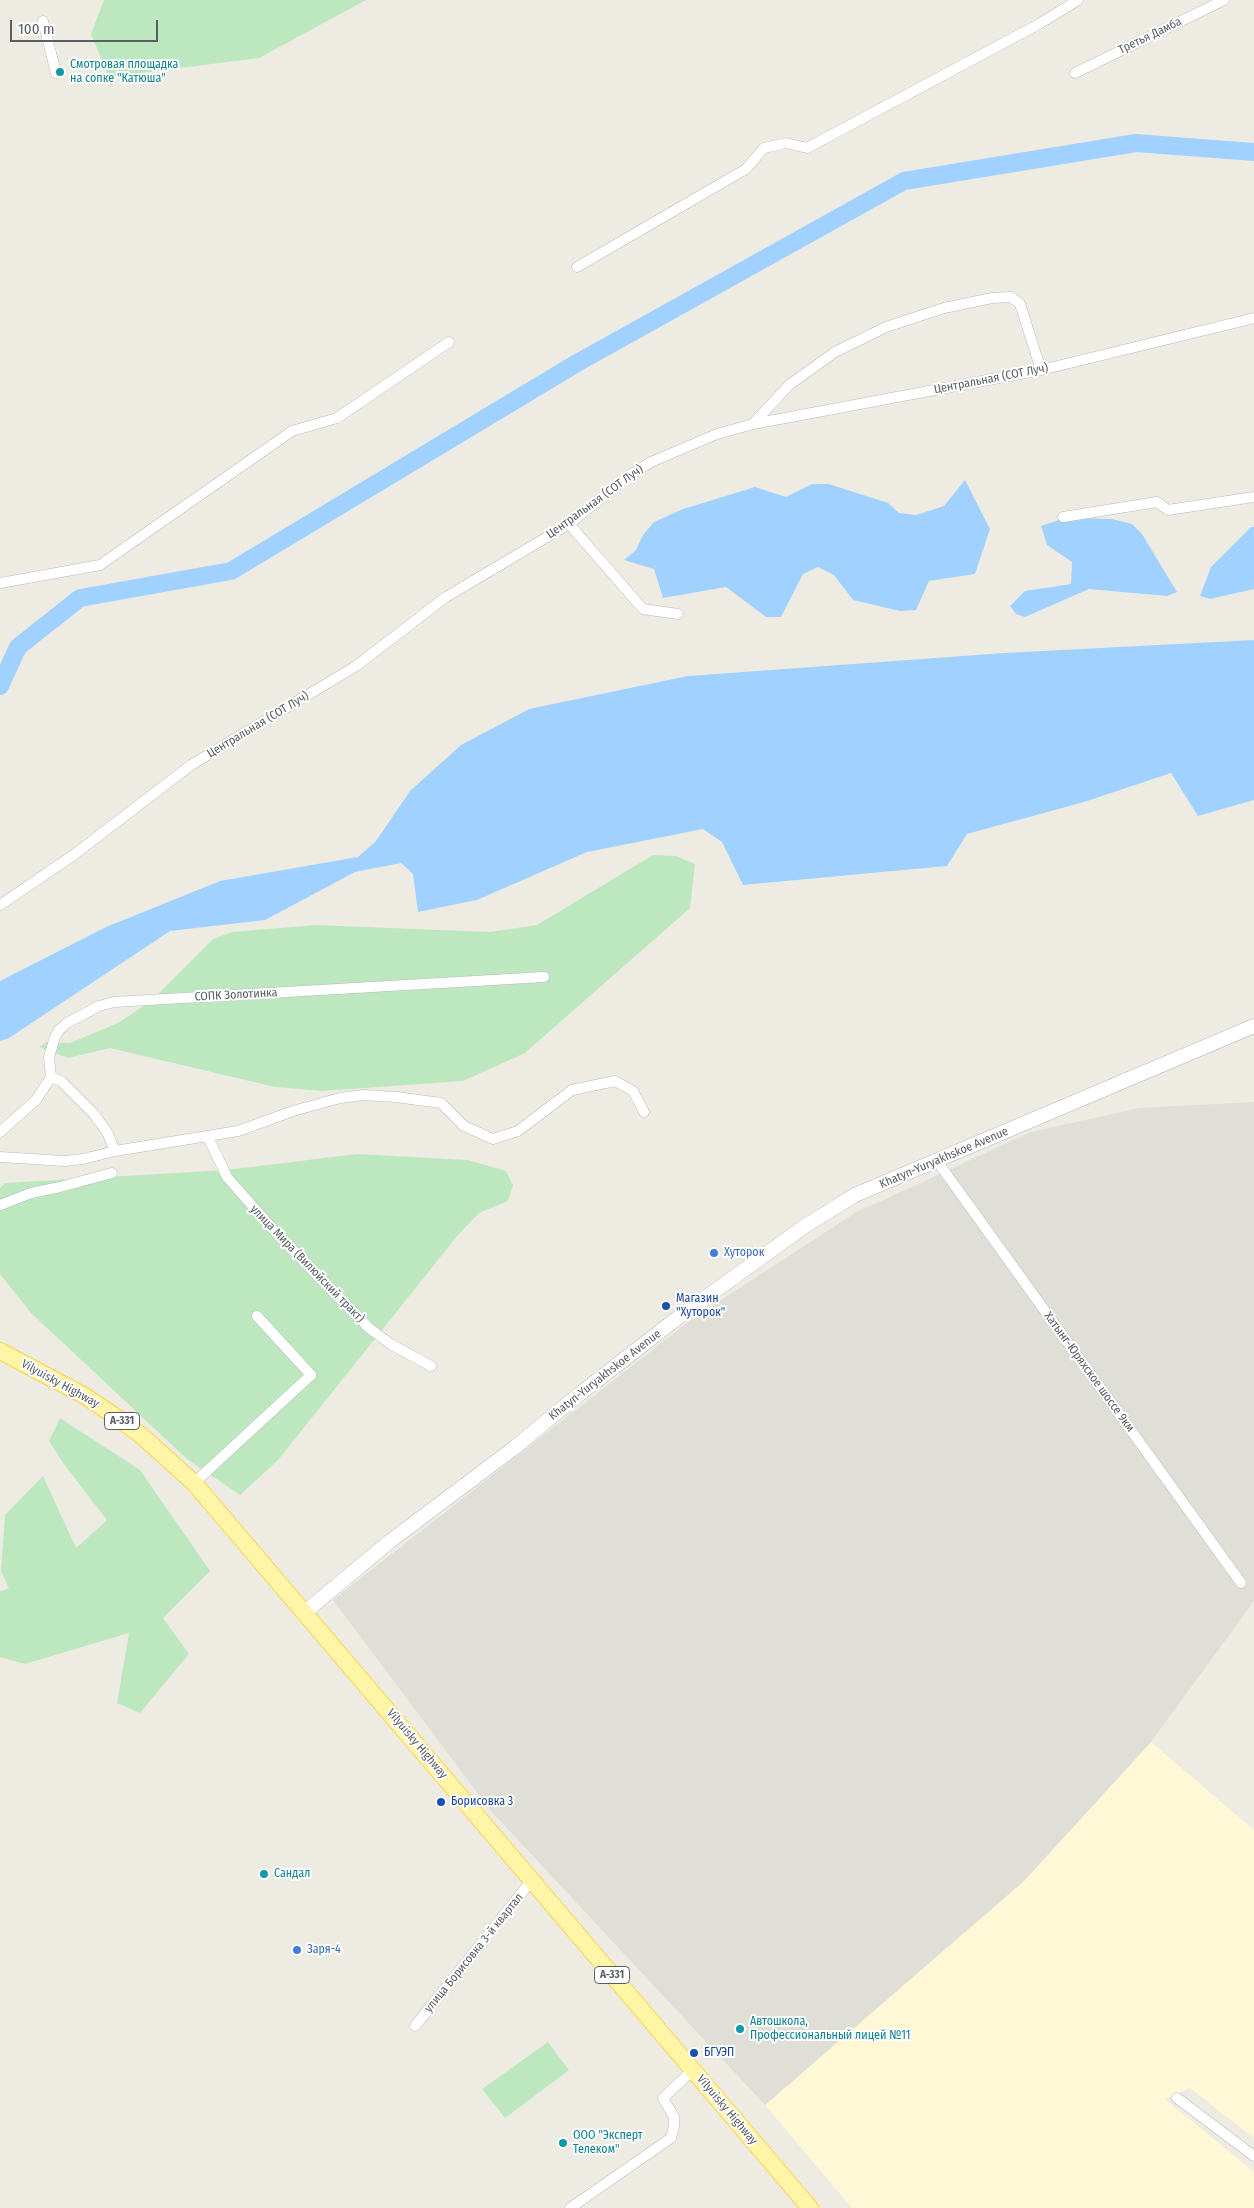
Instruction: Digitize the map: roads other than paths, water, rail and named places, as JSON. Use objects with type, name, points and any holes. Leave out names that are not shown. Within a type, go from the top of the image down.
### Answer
[{"type":"main road","name":"Khatyn-Yuryakhskoe Avenue","points":[[305,1612],[389,1542],[514,1448],[680,1316],[805,1226],[855,1195],[1254,1026]]},
{"type":"main road","name":"Vilyuisky Highway","points":[[0,1351],[85,1396],[142,1436],[194,1483],[693,2070],[804,2206]]},
{"type":"street","points":[[578,267],[746,169],[764,148],[786,143],[807,148],[1039,24],[1078,0]]},
{"type":"street","name":"Третья Дамба","points":[[1075,73],[1224,0]]},
{"type":"street","points":[[43,21],[56,73],[60,72]]},
{"type":"street","points":[[753,424],[789,386],[835,352],[894,325],[944,308],[992,298],[1011,297],[1020,304],[1041,370]]},
{"type":"street","name":"Центральная (СОТ Луч)","points":[[0,905],[75,854],[191,765],[356,666],[446,597],[569,524],[630,474],[651,462],[717,434],[753,424],[1041,370],[1254,318]]},
{"type":"street","points":[[0,583],[100,565],[292,431],[337,418],[449,342]]},
{"type":"street","points":[[1063,517],[1156,502],[1168,510],[1254,497]]},
{"type":"street","points":[[569,524],[642,609],[678,614]]},
{"type":"street","name":"СОПК Золотинка","points":[[51,1077],[49,1057],[59,1030],[67,1023],[99,1006],[114,1002],[544,977]]},
{"type":"street","points":[[0,1132],[36,1100],[51,1077],[61,1081],[93,1113],[107,1132],[115,1151]]},
{"type":"street","points":[[0,1157],[64,1160],[208,1137],[238,1131],[293,1111],[340,1098],[363,1095],[441,1103],[464,1126],[493,1139],[518,1131],[572,1090],[615,1081],[633,1092],[644,1112]]},
{"type":"street","name":"улица Мира (Вилюйский тракт)","points":[[208,1137],[227,1177],[278,1235],[369,1328],[392,1345],[431,1366]]},
{"type":"street","name":"Хатынг-Юряхское шоссе 9км","points":[[937,1161],[1241,1583]]},
{"type":"street","points":[[0,1205],[31,1193],[112,1173]]},
{"type":"street","points":[[194,1483],[311,1375],[257,1316]]},
{"type":"street","name":"улица Борисовка 3-й квартал","points":[[415,2026],[532,1880]]},
{"type":"street","points":[[570,2208],[671,2138],[674,2117],[663,2098],[693,2070]]},
{"type":"street","points":[[1177,2098],[1254,2156]]},
{"type":"water","points":[[965,480],[990,529],[975,574],[929,581],[916,610],[900,611],[853,600],[834,575],[818,567],[803,574],[781,617],[766,617],[726,587],[663,598],[654,569],[624,560],[636,550],[643,535],[654,522],[683,509],[755,487],[786,497],[812,484],[829,484],[888,503],[899,513],[916,515],[944,506]]},
{"type":"water","points":[[1065,518],[1112,519],[1132,524],[1142,534],[1177,592],[1167,596],[1089,589],[1025,617],[1016,614],[1010,606],[1025,591],[1071,584],[1072,562],[1047,545],[1041,526]]},
{"type":"water","points":[[1251,527],[1254,527],[1254,589],[1210,599],[1200,596],[1211,567]]},
{"type":"water","points":[[1254,640],[1254,800],[1198,816],[1171,773],[1084,802],[967,834],[947,866],[743,885],[722,842],[703,829],[587,852],[477,900],[418,912],[413,874],[401,863],[355,872],[265,920],[170,931],[9,1038],[0,1041],[0,981],[106,927],[220,881],[358,857],[376,841],[410,791],[461,745],[529,709],[688,676],[1004,653]]},
{"type":"waterway","points":[[0,686],[18,647],[80,598],[231,571],[577,363],[904,181],[1136,143],[1254,152]]},
{"type":"place","name":"Смотровая площадка на сопке \"Катюша\"","points":[[60,72]]},
{"type":"place","name":"Хуторок","points":[[714,1253]]},
{"type":"place","name":"Магазин \"Хуторок\"","points":[[666,1306]]},
{"type":"place","name":"Борисовка 3","points":[[441,1802]]},
{"type":"place","name":"Сандал","points":[[264,1874]]},
{"type":"place","name":"Заря-4","points":[[297,1950]]},
{"type":"place","name":"Автошкола, Профессиональный лицей №11","points":[[740,2029]]},
{"type":"place","name":"БГУЭП","points":[[694,2053]]},
{"type":"place","name":"ООО \"Эксперт Телеком\"","points":[[563,2143]]}]
